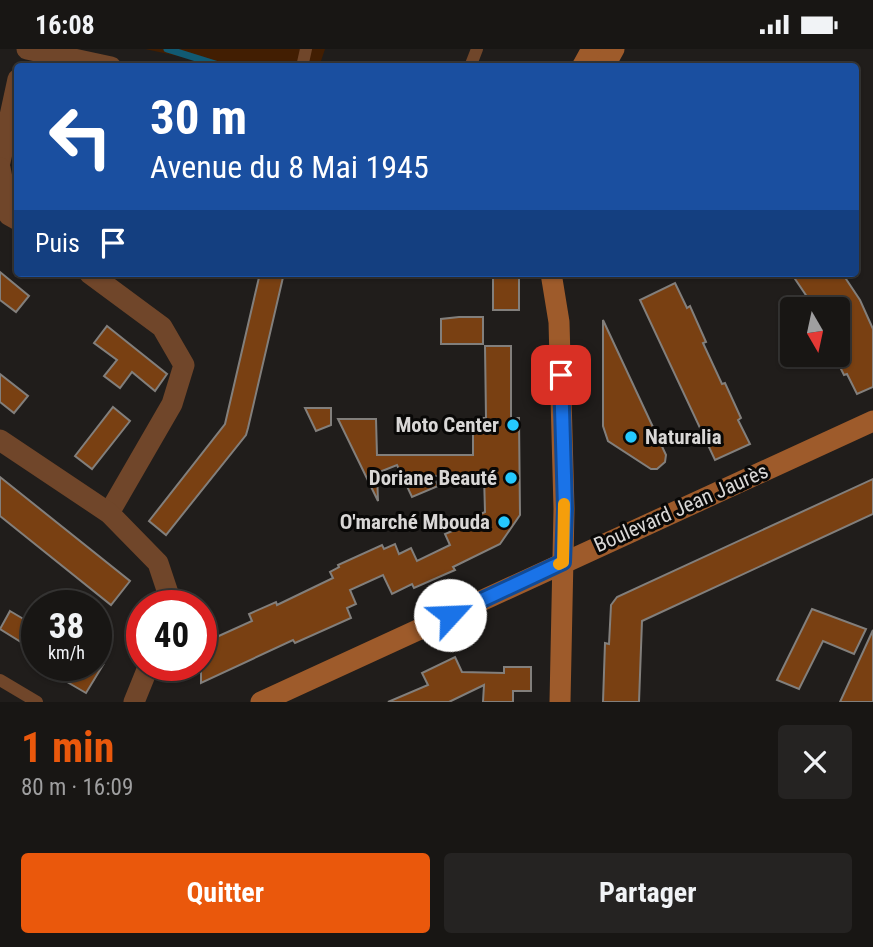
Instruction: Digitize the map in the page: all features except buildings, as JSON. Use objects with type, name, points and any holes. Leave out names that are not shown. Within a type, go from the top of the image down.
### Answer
[{"type":"street","points":[[26,49],[91,63]]},
{"type":"street","points":[[0,162],[14,97]]},
{"type":"street","points":[[0,168],[9,215],[14,218]]},
{"type":"street","points":[[94,277],[162,327],[184,365],[172,404],[109,513]]},
{"type":"street","points":[[552,277],[559,322],[565,509],[560,702]]},
{"type":"street","points":[[559,322],[566,277]]},
{"type":"street","name":"Boulevard Jean Jaurès","points":[[261,702],[873,421]]},
{"type":"street","points":[[0,440],[109,513],[158,563],[167,590]]},
{"type":"street","points":[[134,702],[143,681]]},
{"type":"lane","points":[[0,680],[37,702]]},
{"type":"shaded area","points":[[145,49],[325,49],[320,63],[210,63]]},
{"type":"waterway","points":[[167,49],[212,63]]},
{"type":"slow traffic","points":[[559,564],[563,562],[564,504]]},
{"type":"place","name":"Moto Center","points":[[513,425]]},
{"type":"place","name":"Naturalia","points":[[631,437]]},
{"type":"place","name":"Doriane Beauté","points":[[511,478]]},
{"type":"place","name":"O'marché Mbouda","points":[[504,522]]},
{"type":"route","points":[[450,615],[563,562],[565,509],[561,375]]}]
